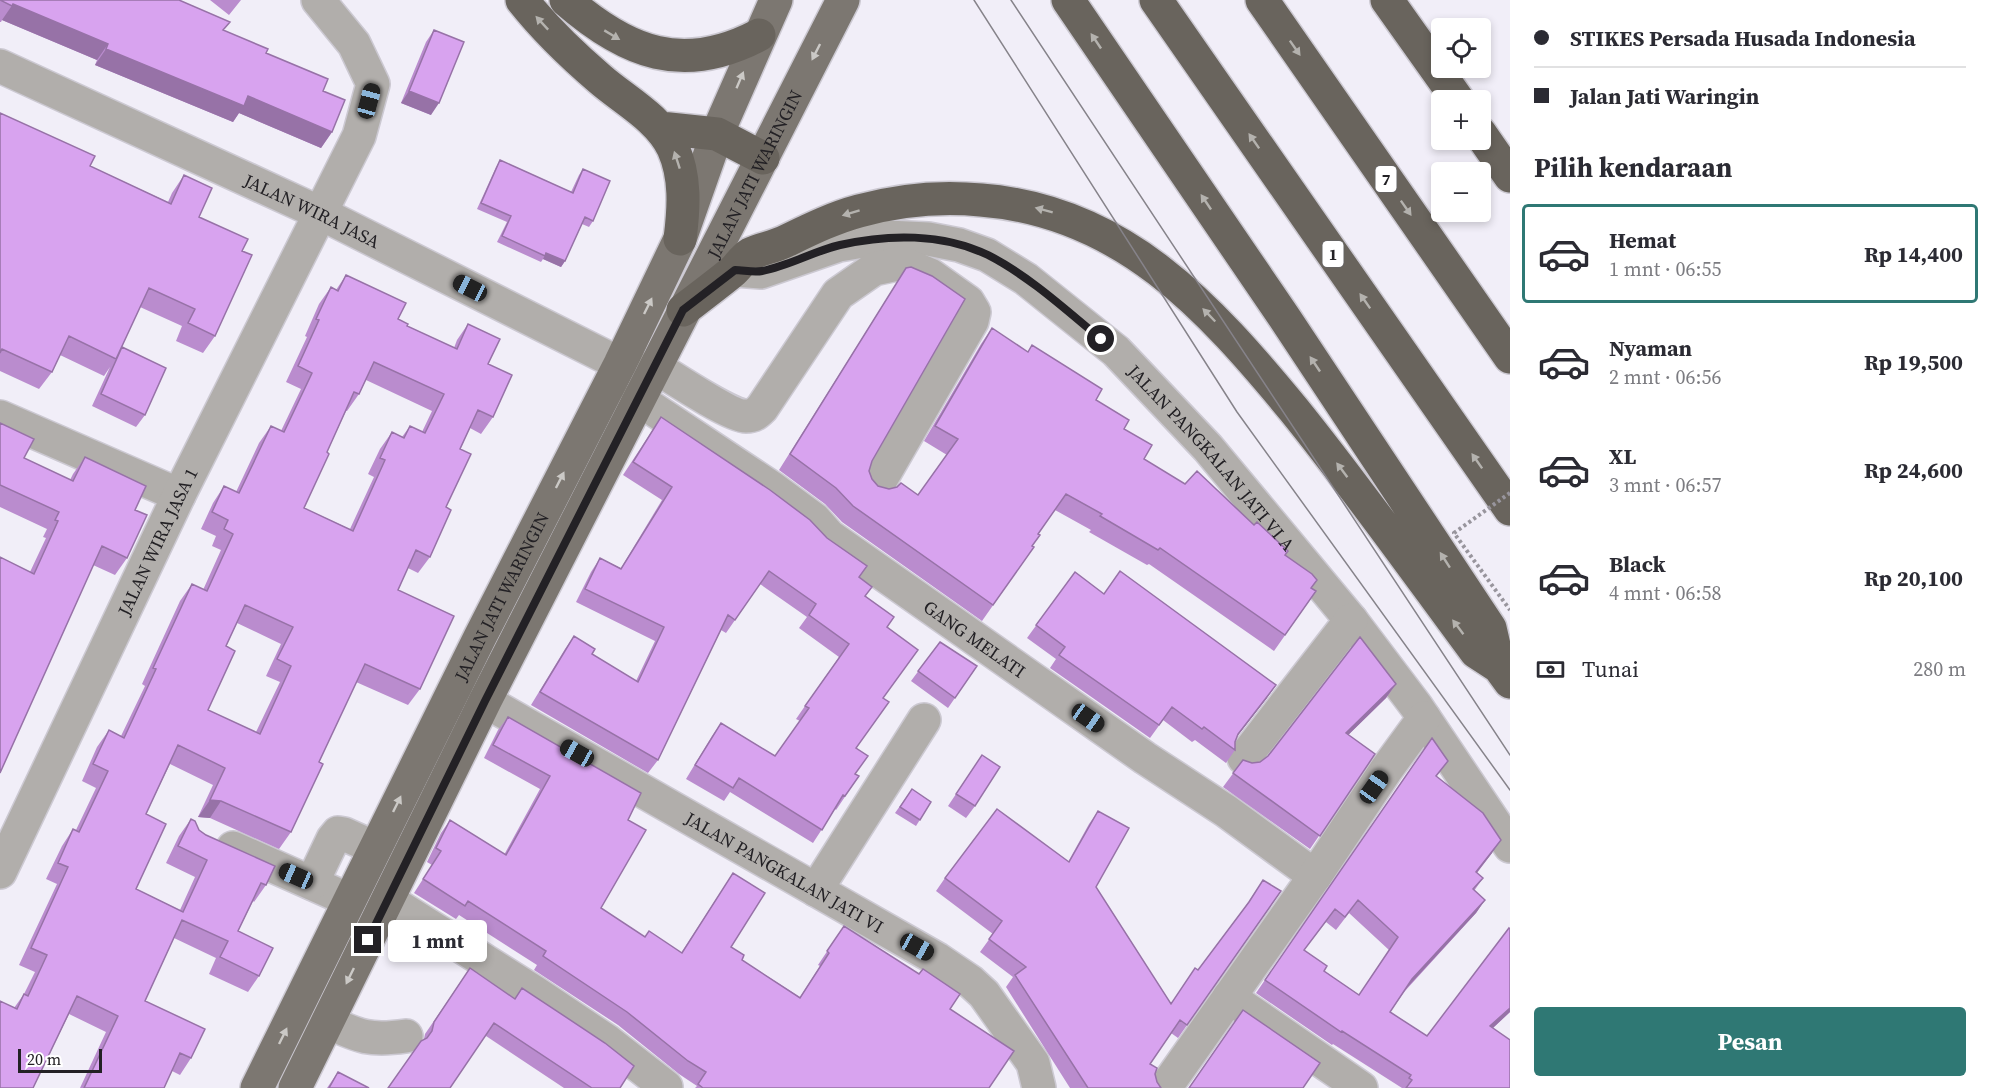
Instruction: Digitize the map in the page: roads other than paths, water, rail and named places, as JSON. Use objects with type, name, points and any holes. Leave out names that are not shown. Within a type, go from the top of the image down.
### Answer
[{"type":"highway","points":[[522,0],[579,60],[660,128],[672,146],[678,160],[682,181],[683,214],[680,239]]},
{"type":"highway","points":[[566,0],[588,19],[615,37],[642,50],[660,55],[690,57],[709,54],[733,48],[759,35]]},
{"type":"highway","points":[[1068,0],[1490,628],[1505,674]]},
{"type":"highway","name":"1","points":[[1156,0],[1510,509]]},
{"type":"highway","name":"7","points":[[1262,0],[1510,357]]},
{"type":"highway","points":[[1387,0],[1451,90]]},
{"type":"highway","points":[[1398,0],[1426,54]]},
{"type":"highway","points":[[660,128],[717,134],[763,158]]},
{"type":"highway","points":[[1491,149],[1510,176]]},
{"type":"highway","points":[[683,310],[735,270],[748,255],[863,210],[889,204],[939,198],[968,198],[1015,204],[1062,215],[1115,239],[1154,266],[1203,308],[1250,357],[1334,460],[1476,652],[1505,674]]},
{"type":"highway","points":[[1250,357],[1347,413]]},
{"type":"main road","name":"JALAN JATI WARINGIN","points":[[257,1088],[480,637],[620,364],[680,239],[717,134],[776,0]]},
{"type":"main road","name":"JALAN JATI WARINGIN","points":[[294,1088],[654,366],[843,0]]},
{"type":"street","name":"JALAN WIRA JASA 1","points":[[0,872],[180,495],[359,136],[373,84],[354,44],[318,0]]},
{"type":"street","name":"JALAN WIRA JASA","points":[[0,66],[320,213],[620,364]]},
{"type":"street","name":"JALAN PANGKALAN JATI VI A","points":[[735,270],[761,272],[839,245],[886,237],[928,238],[959,245],[987,255],[1026,279],[1116,351],[1208,448],[1351,620],[1424,718],[1510,846]]},
{"type":"street","points":[[654,366],[743,417],[755,415],[762,408],[838,294],[874,269],[902,263],[930,275],[968,302],[974,312],[972,321],[877,486]]},
{"type":"street","name":"GANG MELATI","points":[[638,399],[772,488],[814,519],[829,536],[1145,758],[1226,811],[1315,876]]},
{"type":"street","points":[[0,417],[180,495]]},
{"type":"street","points":[[1244,758],[1351,620]]},
{"type":"street","name":"JALAN PANGKALAN JATI VI","points":[[485,701],[937,959],[971,982],[984,994],[1022,1047],[1033,1064],[1042,1088]]},
{"type":"street","points":[[1165,1088],[1424,718]]},
{"type":"street","points":[[816,890],[924,720]]},
{"type":"street","points":[[312,883],[338,833],[375,848]]},
{"type":"street","points":[[202,835],[350,900]]},
{"type":"street","points":[[388,900],[580,1022],[666,1087]]},
{"type":"street","points":[[1228,996],[1361,1088]]},
{"type":"street","points":[[328,1022],[369,1039],[406,1036]]},
{"type":"tram line","points":[[974,0],[1237,412],[1510,790]]},
{"type":"tram line","points":[[1011,0],[1510,755]]}]
